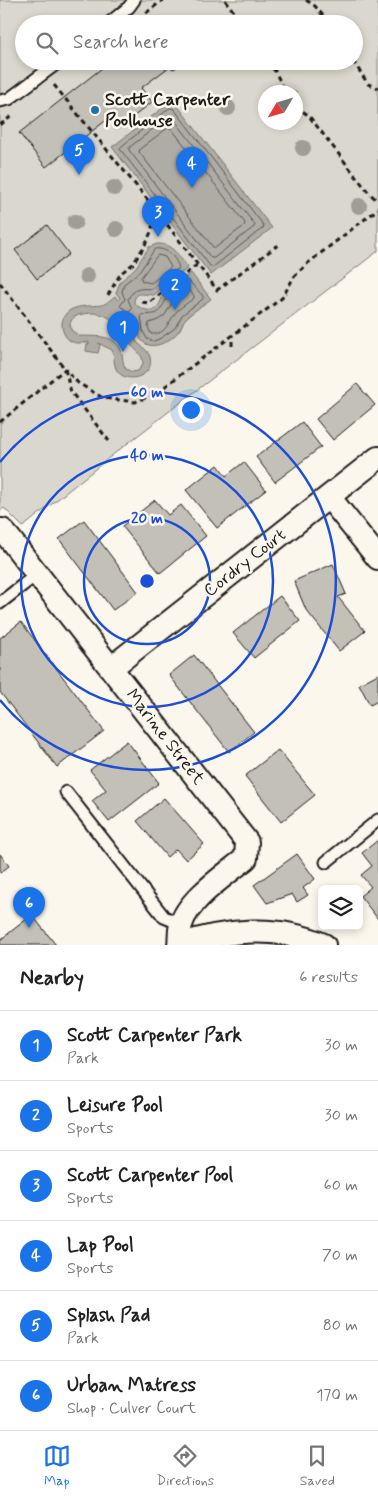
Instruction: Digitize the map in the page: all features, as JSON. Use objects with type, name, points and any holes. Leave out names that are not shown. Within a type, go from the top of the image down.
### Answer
[{"type":"street","name":"Cordry Court","points":[[111,668],[378,458]]},
{"type":"street","points":[[329,497],[378,558]]},
{"type":"street","name":"Marine Street","points":[[1,530],[247,842],[246,858],[202,895],[189,909],[180,938]]},
{"type":"street","points":[[180,938],[252,930],[284,933],[310,939],[324,945]]},
{"type":"lane","points":[[119,15],[134,0]]},
{"type":"lane","points":[[0,101],[9,99],[49,70]]},
{"type":"lane","points":[[0,603],[37,574]]},
{"type":"lane","points":[[66,792],[180,938]]},
{"type":"lane","points":[[326,862],[378,820]]},
{"type":"path","points":[[225,0],[236,15]]},
{"type":"path","points":[[306,0],[315,6],[322,15]]},
{"type":"path","points":[[274,70],[282,85]]},
{"type":"path","points":[[359,70],[368,84],[378,88]]},
{"type":"path","points":[[44,74],[156,210],[217,290],[278,245]]},
{"type":"path","points":[[303,111],[309,116],[369,193],[378,201]]},
{"type":"path","points":[[0,283],[65,369],[78,383],[103,398],[135,402],[155,394],[282,298],[294,278],[308,263],[378,209]]},
{"type":"path","points":[[108,295],[121,273],[133,264],[145,245],[151,232],[156,210]]},
{"type":"path","points":[[142,302],[149,303],[198,264]]},
{"type":"path","points":[[232,336],[232,346]]},
{"type":"path","points":[[0,422],[65,369]]},
{"type":"path","points":[[65,369],[71,392],[110,441]]},
{"type":"shaded area","points":[[0,0],[378,0],[378,251],[115,453],[23,527],[4,508],[0,511]]},
{"type":"water","points":[[173,100],[272,228],[211,275],[112,147]]},
{"type":"water","points":[[163,244],[171,248],[188,268],[154,295],[141,294],[136,296],[134,302],[136,305],[146,310],[154,309],[160,303],[165,293],[191,273],[211,299],[186,318],[172,338],[158,345],[145,344],[138,332],[137,322],[118,312],[137,342],[146,350],[151,363],[145,373],[134,378],[128,378],[116,370],[112,350],[98,343],[100,345],[98,353],[86,351],[89,342],[77,343],[69,340],[64,333],[62,323],[64,317],[72,309],[102,305],[115,296],[118,300],[120,298],[116,293],[120,282],[136,267],[149,247]],"holes":[[[83,314],[100,314],[112,320],[141,355],[143,364],[138,371],[132,372],[126,369],[121,350],[113,341],[103,337],[79,336],[71,330],[70,323],[74,317]]]},
{"type":"building","name":"Scott Carpenter Poolhouse","points":[[100,70],[165,70],[141,88],[152,102],[118,129],[109,118],[46,167],[19,133]]},
{"type":"building","points":[[47,225],[69,254],[37,279],[15,250]]},
{"type":"building","points":[[357,384],[375,405],[333,440],[316,419]]},
{"type":"building","points":[[302,422],[321,447],[275,482],[256,457]]},
{"type":"building","points":[[244,462],[266,490],[217,528],[186,490],[218,465],[226,476]]},
{"type":"building","points":[[155,500],[168,515],[181,505],[206,536],[160,573],[122,526]]},
{"type":"building","points":[[84,520],[138,592],[113,610],[59,539]]},
{"type":"building","points":[[333,564],[346,594],[338,597],[365,631],[339,651],[306,610],[294,581]]},
{"type":"building","points":[[280,596],[300,621],[254,658],[233,633]]},
{"type":"building","points":[[21,622],[104,731],[57,767],[0,692],[0,638]]},
{"type":"building","points":[[194,655],[254,732],[229,752],[169,675]]},
{"type":"building","points":[[378,674],[378,701],[370,705],[359,684]]},
{"type":"building","points":[[127,741],[159,783],[109,822],[92,801],[106,790],[90,770]]},
{"type":"building","points":[[278,750],[315,795],[281,822],[245,776]]},
{"type":"building","points":[[164,798],[204,844],[186,860],[176,849],[167,857],[137,821]]},
{"type":"building","points":[[378,840],[378,919],[363,900],[363,894],[371,887],[361,875],[372,866],[362,853]]},
{"type":"building","points":[[0,854],[9,866],[0,873]]},
{"type":"building","points":[[297,854],[315,879],[303,888],[308,895],[297,902],[292,894],[267,903],[254,885]]},
{"type":"building","points":[[32,915],[56,945],[0,945],[0,940]]},
{"type":"place","name":"Scott Carpenter Poolhouse","points":[[95,110]]},
{"type":"place","name":"Splash Pad","points":[[79,175]]},
{"type":"place","name":"Lap Pool","points":[[192,188]]},
{"type":"place","name":"Scott Carpenter Pool","points":[[158,237]]},
{"type":"place","name":"Leisure Pool","points":[[175,310]]},
{"type":"place","name":"Scott Carpenter Park","points":[[123,352]]},
{"type":"place","name":"Urban Matress","points":[[29,928]]}]
